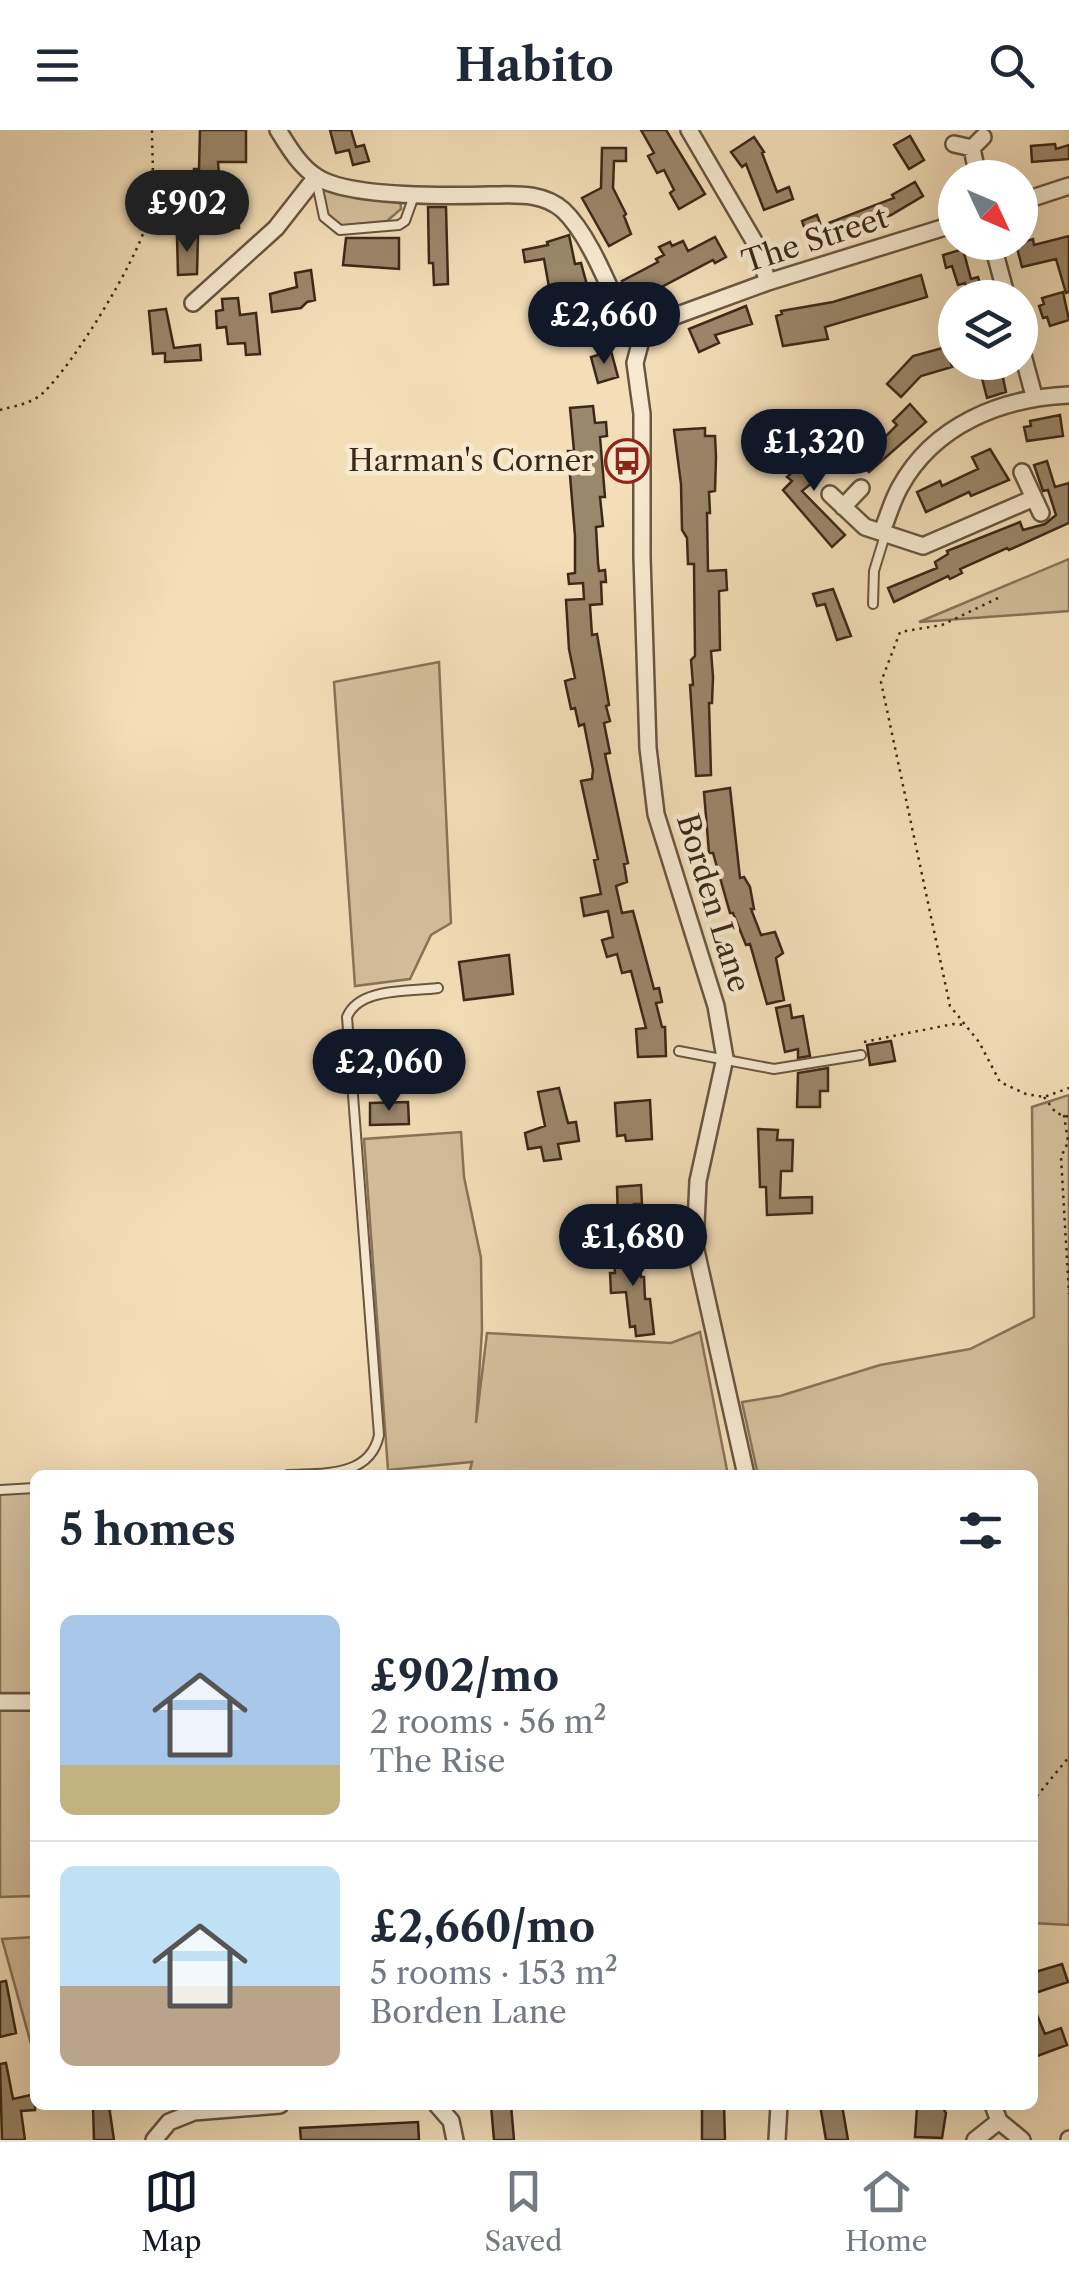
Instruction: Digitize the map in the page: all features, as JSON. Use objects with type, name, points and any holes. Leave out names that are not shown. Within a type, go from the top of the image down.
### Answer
[{"type":"street","points":[[278,130],[316,177],[363,189],[416,194],[532,195],[562,209],[579,229],[629,330],[641,340]]},
{"type":"street","points":[[689,130],[754,241],[768,282]]},
{"type":"street","points":[[954,144],[978,142],[978,160]]},
{"type":"street","points":[[193,303],[276,228],[316,177]]},
{"type":"street","points":[[1038,196],[1069,186]]},
{"type":"street","name":"The Street","points":[[641,340],[675,316],[768,282],[938,229]]},
{"type":"street","name":"Borden Lane","points":[[641,340],[635,363],[642,414],[648,748],[656,814],[716,1006],[725,1058],[698,1180],[696,1246],[745,1470]]},
{"type":"street","points":[[1030,380],[1034,396]]},
{"type":"street","points":[[884,532],[900,487],[944,436],[976,414],[1034,396],[1069,395]]},
{"type":"street","points":[[830,494],[866,527],[923,546],[1037,506],[1022,472]]},
{"type":"street","points":[[843,508],[861,488]]},
{"type":"street","points":[[0,1702],[30,1702]]},
{"type":"street","points":[[154,2140],[169,2122],[194,2112],[219,2110]]},
{"type":"street","points":[[441,2110],[451,2121],[455,2140]]},
{"type":"street","points":[[777,2140],[778,2110]]},
{"type":"street","points":[[995,2110],[999,2121],[1022,2140]]},
{"type":"street","points":[[975,2140],[999,2121]]},
{"type":"lane","points":[[316,177],[324,218],[340,230],[399,225],[416,194]]},
{"type":"lane","points":[[872,604],[874,571],[884,532]]},
{"type":"lane","points":[[343,1470],[354,1469],[370,1456],[380,1436],[347,1017],[352,1004],[364,998],[438,988]]},
{"type":"lane","points":[[680,1051],[774,1069],[862,1055]]},
{"type":"lane","points":[[0,1490],[30,1488]]},
{"type":"path","points":[[0,410],[32,401],[43,393],[117,286],[147,225],[153,197],[152,130]]},
{"type":"path","points":[[998,598],[942,625],[900,632],[881,682],[950,1006],[979,1042],[1000,1082],[1044,1097],[1056,1114],[1066,1116],[1068,1142],[1061,1157],[1069,1294]]},
{"type":"path","points":[[1044,1097],[1069,1088]]},
{"type":"path","points":[[1038,1795],[1069,1757]]},
{"type":"shaded area","points":[[318,186],[336,193],[400,197],[401,209],[387,221],[338,226],[326,216],[315,197]]},
{"type":"shaded area","points":[[1069,559],[1069,611],[919,622]]},
{"type":"shaded area","points":[[439,662],[451,923],[431,935],[410,979],[355,986],[334,682]]},
{"type":"shaded area","points":[[1069,1095],[1069,1925],[1038,1923],[1038,1470],[757,1470],[742,1402],[780,1396],[880,1365],[970,1349],[1034,1317],[1032,1107]]},
{"type":"shaded area","points":[[461,1132],[464,1177],[481,1258],[482,1330],[476,1423],[487,1333],[671,1343],[700,1332],[727,1470],[470,1470],[472,1462],[388,1470],[364,1139]]},
{"type":"shaded area","points":[[30,1492],[30,1693],[0,1693],[0,1494]]},
{"type":"shaded area","points":[[0,1709],[30,1709],[30,1896],[0,1897]]},
{"type":"shaded area","points":[[30,1937],[30,2040],[2,1939]]},
{"type":"building","points":[[200,130],[246,130],[246,162],[218,162],[222,214],[238,213],[239,228],[195,229],[194,169],[199,169]]},
{"type":"building","points":[[330,130],[351,130],[356,147],[364,145],[369,161],[353,165],[349,150],[336,153]]},
{"type":"building","points":[[641,130],[666,130],[705,194],[679,209],[664,170],[657,173],[648,156],[654,153]]},
{"type":"building","points":[[910,136],[924,160],[909,169],[894,145]]},
{"type":"building","points":[[754,137],[764,152],[777,192],[789,187],[793,199],[764,210],[746,164],[742,167],[731,152]]},
{"type":"building","points":[[1055,144],[1056,149],[1069,145],[1069,159],[1032,160],[1031,146]]},
{"type":"building","points":[[602,148],[626,148],[626,161],[614,161],[613,188],[631,234],[609,246],[582,198],[601,188]]},
{"type":"building","points":[[915,182],[923,196],[891,215],[836,233],[838,239],[811,248],[802,221],[817,215],[821,226],[894,198],[892,195]]},
{"type":"building","points":[[428,207],[446,207],[448,284],[434,285],[433,263],[429,263]]},
{"type":"building","points":[[198,235],[197,274],[178,275],[177,236]]},
{"type":"building","points":[[569,235],[575,264],[581,263],[591,300],[572,304],[570,296],[565,297],[563,284],[549,287],[544,259],[525,262],[523,250]]},
{"type":"building","points":[[1069,236],[1069,292],[1066,293],[1056,259],[1022,267],[1020,260],[1038,260],[1038,244]]},
{"type":"building","points":[[715,237],[726,257],[650,293],[646,285],[628,293],[622,281],[658,262],[656,259],[664,255],[659,247],[683,241],[688,251]]},
{"type":"building","points":[[346,238],[399,238],[399,269],[343,265]]},
{"type":"building","points":[[944,260],[966,260],[971,279],[979,280],[956,280],[952,266],[946,268]]},
{"type":"building","points":[[311,270],[315,300],[301,308],[272,312],[270,294],[297,287],[295,273]]},
{"type":"building","points":[[921,275],[927,297],[825,327],[828,339],[783,346],[776,316],[781,311],[833,302]]},
{"type":"building","points":[[1063,292],[1069,320],[1050,326],[1039,306],[1044,304],[1042,298]]},
{"type":"building","points":[[238,298],[240,315],[256,313],[260,354],[246,355],[245,343],[228,344],[226,327],[217,328],[216,311],[223,310],[222,299]]},
{"type":"building","points":[[746,306],[752,324],[715,335],[719,343],[699,352],[689,329]]},
{"type":"building","points":[[166,309],[174,348],[200,345],[201,360],[165,362],[165,353],[153,354],[149,311]]},
{"type":"building","points":[[938,349],[938,371],[921,376],[901,397],[887,384],[913,356]]},
{"type":"building","points":[[611,351],[618,377],[598,383],[591,357]]},
{"type":"building","points":[[982,380],[1003,380],[1006,392],[987,398]]},
{"type":"building","points":[[910,404],[926,422],[869,472],[852,455],[872,436],[879,443]]},
{"type":"building","points":[[593,406],[595,423],[606,422],[607,436],[600,437],[603,526],[596,527],[599,571],[605,570],[606,582],[601,582],[602,604],[590,605],[592,635],[597,634],[609,705],[606,706],[610,721],[604,723],[610,753],[605,754],[628,863],[624,864],[627,882],[616,886],[622,913],[633,911],[654,989],[659,988],[662,1002],[656,1003],[665,1027],[666,1056],[638,1057],[636,1029],[646,1028],[631,971],[622,973],[617,954],[607,957],[602,940],[613,937],[608,911],[584,916],[581,898],[601,894],[594,860],[598,859],[581,781],[592,779],[593,770],[584,724],[579,726],[575,708],[571,709],[565,681],[575,678],[566,600],[584,599],[583,583],[569,584],[568,574],[575,573],[575,536],[568,451],[574,451],[570,408]]},
{"type":"building","points":[[1060,415],[1063,436],[1027,441],[1024,427],[1031,426],[1030,421]]},
{"type":"building","points":[[705,428],[705,436],[715,436],[716,457],[715,491],[709,492],[707,513],[708,571],[726,570],[727,590],[719,591],[720,650],[711,651],[711,775],[696,776],[690,685],[691,660],[695,656],[694,564],[688,564],[687,538],[682,530],[674,430]]},
{"type":"building","points":[[829,448],[840,460],[802,491],[845,535],[832,547],[783,490],[792,481],[787,477],[809,456],[812,459]]},
{"type":"building","points":[[990,449],[1009,480],[971,496],[969,492],[926,512],[917,492],[940,481],[942,486],[978,469],[972,457]]},
{"type":"building","points":[[1047,461],[1055,487],[1069,483],[1069,523],[894,602],[888,588],[937,568],[935,562],[947,551],[1020,522],[1023,530],[1045,524],[1056,515],[1034,465]]},
{"type":"building","points":[[833,589],[851,636],[837,640],[825,604],[817,606],[813,594]]},
{"type":"building","points":[[730,788],[740,878],[744,877],[750,887],[751,909],[761,935],[775,932],[783,953],[776,958],[784,1000],[767,1004],[750,944],[746,945],[730,913],[713,853],[709,853],[704,792]]},
{"type":"building","points":[[509,955],[513,994],[464,1000],[459,962]]},
{"type":"building","points":[[790,1005],[792,1018],[803,1016],[810,1056],[798,1058],[798,1049],[785,1052],[776,1008]]},
{"type":"building","points":[[891,1041],[895,1061],[870,1065],[867,1045]]},
{"type":"building","points":[[828,1068],[828,1091],[820,1091],[820,1107],[797,1107],[798,1073]]},
{"type":"building","points":[[559,1088],[568,1123],[576,1122],[579,1141],[558,1144],[561,1159],[544,1161],[541,1147],[528,1149],[525,1133],[545,1126],[538,1092]]},
{"type":"building","points":[[650,1100],[652,1139],[626,1141],[625,1135],[617,1136],[615,1103]]},
{"type":"building","points":[[408,1102],[409,1124],[370,1125],[370,1103]]},
{"type":"building","points":[[758,1129],[778,1130],[777,1140],[793,1140],[792,1171],[781,1171],[780,1198],[812,1197],[812,1213],[767,1215],[766,1187],[760,1187]]},
{"type":"building","points":[[641,1185],[642,1204],[634,1204],[635,1221],[618,1222],[617,1187]]},
{"type":"building","points":[[614,1212],[615,1244],[600,1245],[598,1213]]},
{"type":"building","points":[[639,1248],[641,1277],[645,1299],[650,1299],[654,1334],[636,1336],[635,1326],[630,1327],[626,1292],[611,1293],[610,1273],[615,1273],[613,1250]]},
{"type":"building","points":[[1062,1964],[1068,1982],[1038,1992],[1038,1971]]},
{"type":"building","points":[[6,1981],[16,2033],[0,2037],[0,1982]]},
{"type":"building","points":[[1038,2017],[1045,2034],[1061,2028],[1067,2045],[1038,2056]]},
{"type":"building","points":[[6,2063],[13,2099],[30,2095],[30,2110],[35,2110],[21,2111],[25,2140],[2,2140],[0,2064]]},
{"type":"building","points":[[93,2110],[110,2110],[114,2140],[94,2140]]},
{"type":"building","points":[[491,2110],[511,2110],[514,2140],[494,2140]]},
{"type":"building","points":[[702,2110],[724,2110],[725,2140],[702,2140]]},
{"type":"building","points":[[821,2110],[843,2110],[848,2140],[826,2140]]},
{"type":"building","points":[[917,2110],[944,2110],[942,2138],[915,2137]]},
{"type":"building","points":[[418,2122],[419,2140],[301,2140],[300,2128]]},
{"type":"place","name":"Harman's Corner","points":[[627,461]]}]
